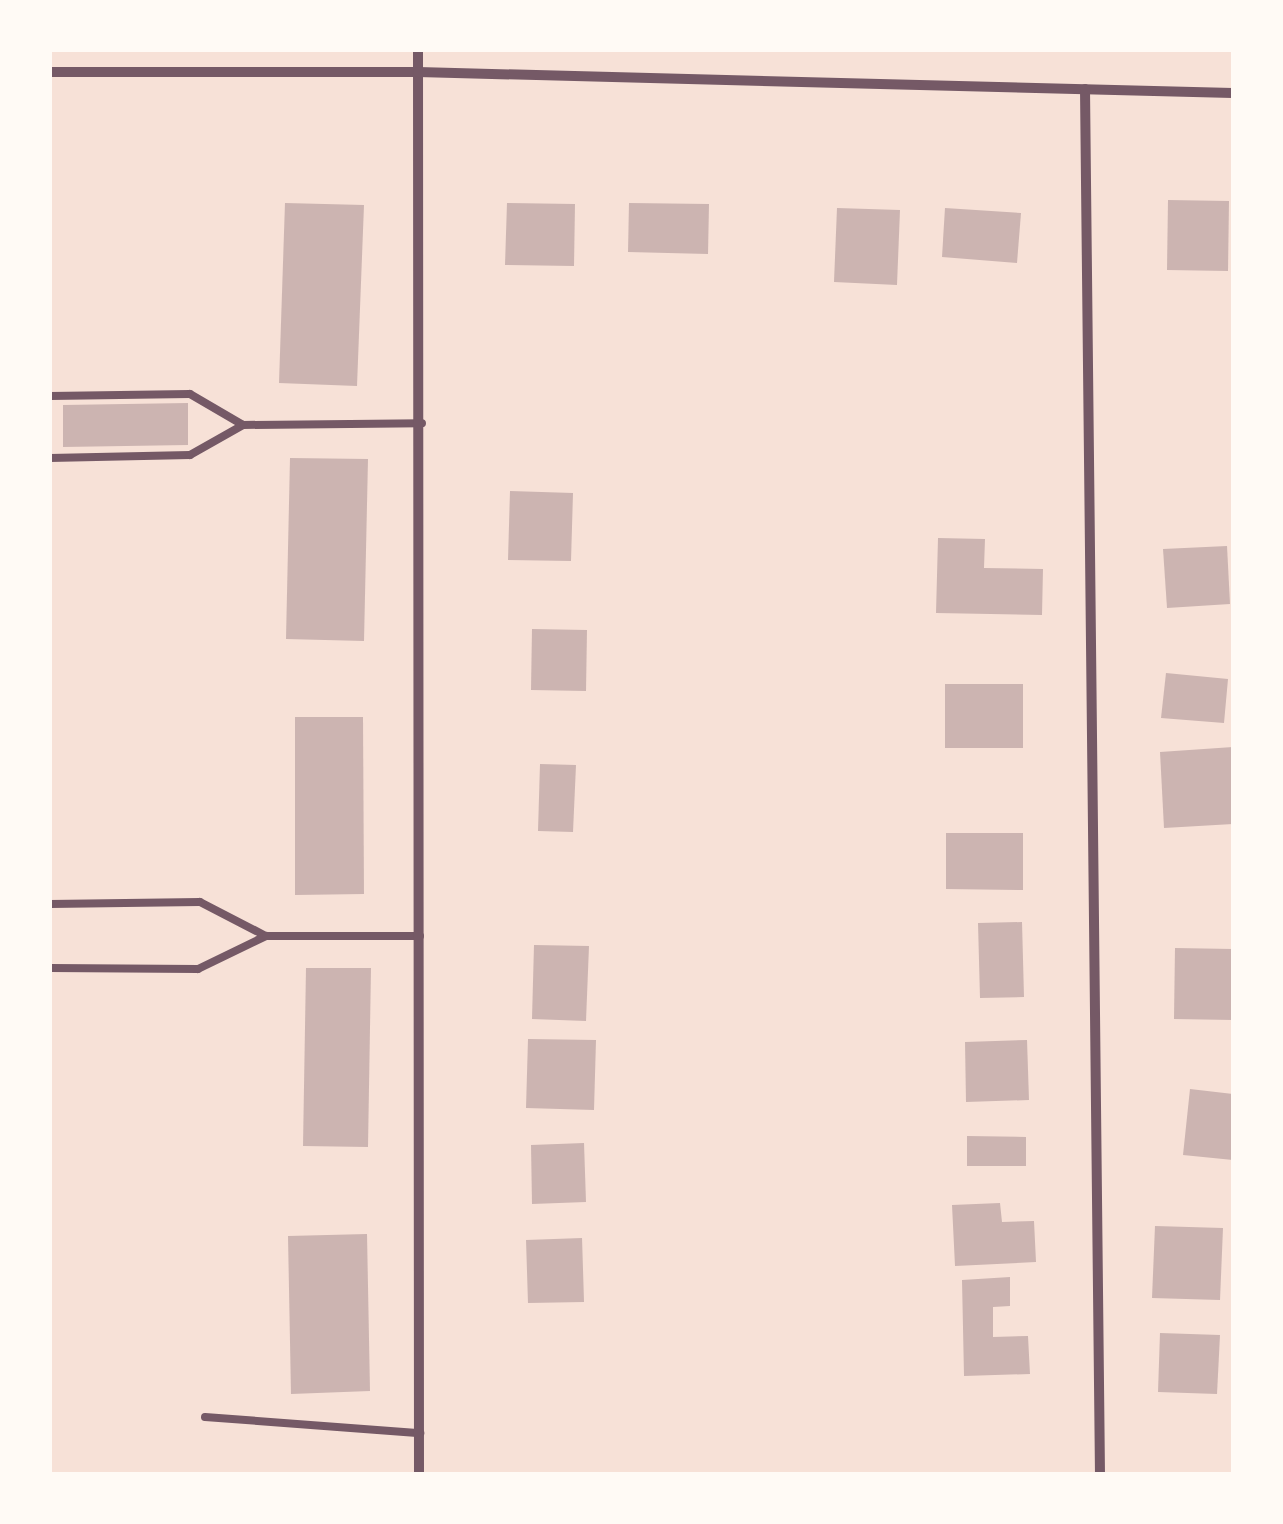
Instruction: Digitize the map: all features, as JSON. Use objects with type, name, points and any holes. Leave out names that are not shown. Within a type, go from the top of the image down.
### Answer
[{"type":"street","points":[[418,50],[422,423],[419,1474]]},
{"type":"street","points":[[50,72],[418,72],[1233,93]]},
{"type":"street","points":[[1085,89],[1100,1474]]},
{"type":"lane","points":[[50,396],[190,394],[243,426]]},
{"type":"lane","points":[[50,458],[190,455],[243,426],[422,423]]},
{"type":"lane","points":[[50,904],[200,902],[266,936]]},
{"type":"lane","points":[[50,968],[198,970],[266,936],[420,936]]},
{"type":"lane","points":[[204,1417],[420,1433]]},
{"type":"building","points":[[1168,200],[1229,201],[1228,271],[1167,270]]},
{"type":"building","points":[[285,203],[364,205],[357,386],[279,383]]},
{"type":"building","points":[[507,203],[575,204],[574,266],[505,265]]},
{"type":"building","points":[[629,203],[709,204],[708,254],[628,252]]},
{"type":"building","points":[[837,208],[900,210],[897,285],[834,282]]},
{"type":"building","points":[[945,208],[1021,213],[1017,263],[942,257]]},
{"type":"building","points":[[188,403],[188,445],[63,447],[63,405]]},
{"type":"building","points":[[290,458],[368,459],[364,641],[286,639]]},
{"type":"building","points":[[510,491],[573,493],[571,561],[508,560]]},
{"type":"building","points":[[938,538],[985,539],[984,568],[1043,569],[1042,615],[936,613]]},
{"type":"building","points":[[1227,546],[1230,604],[1167,608],[1163,549]]},
{"type":"building","points":[[532,629],[587,630],[586,691],[531,690]]},
{"type":"building","points":[[1166,673],[1228,679],[1224,723],[1161,718]]},
{"type":"building","points":[[945,684],[1023,684],[1023,748],[945,748]]},
{"type":"building","points":[[295,717],[363,717],[364,894],[295,895]]},
{"type":"building","points":[[1233,747],[1233,824],[1164,828],[1160,752]]},
{"type":"building","points":[[540,764],[576,765],[573,832],[538,831]]},
{"type":"building","points":[[946,833],[1023,833],[1023,890],[946,889]]},
{"type":"building","points":[[1022,922],[1024,997],[980,998],[978,923]]},
{"type":"building","points":[[534,945],[589,946],[586,1021],[532,1019]]},
{"type":"building","points":[[1175,948],[1233,949],[1233,1020],[1174,1019]]},
{"type":"building","points":[[306,968],[371,968],[368,1147],[303,1146]]},
{"type":"building","points":[[528,1039],[596,1040],[594,1110],[526,1108]]},
{"type":"building","points":[[1027,1040],[1029,1100],[966,1102],[965,1042]]},
{"type":"building","points":[[1190,1089],[1233,1094],[1233,1160],[1183,1155]]},
{"type":"building","points":[[967,1136],[1026,1137],[1026,1166],[967,1166]]},
{"type":"building","points":[[584,1143],[586,1202],[532,1204],[531,1145]]},
{"type":"building","points":[[1000,1203],[1002,1222],[1034,1221],[1036,1262],[955,1266],[952,1205]]},
{"type":"building","points":[[1155,1226],[1223,1228],[1220,1300],[1152,1298]]},
{"type":"building","points":[[367,1234],[370,1391],[291,1394],[288,1236]]},
{"type":"building","points":[[582,1238],[584,1302],[528,1303],[526,1240]]},
{"type":"building","points":[[1010,1277],[1010,1306],[993,1307],[993,1337],[1028,1336],[1030,1374],[964,1376],[962,1280]]},
{"type":"building","points":[[1160,1333],[1220,1335],[1217,1394],[1158,1392]]}]
